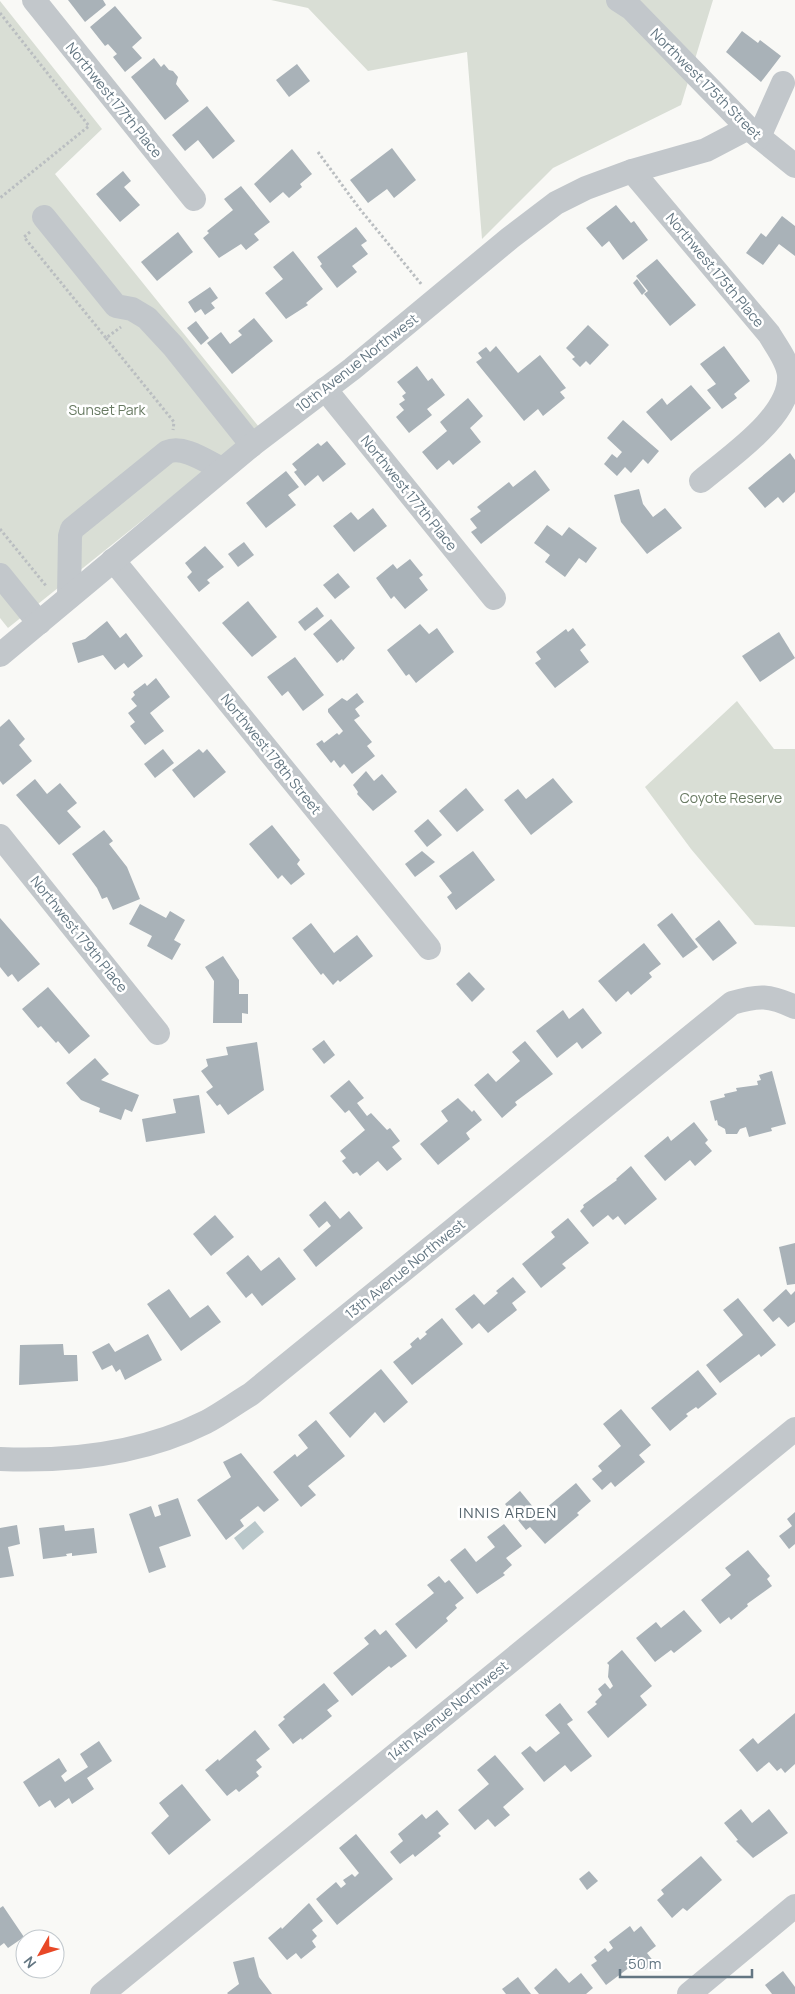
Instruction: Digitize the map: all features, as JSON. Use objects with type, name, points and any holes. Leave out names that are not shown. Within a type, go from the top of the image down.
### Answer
[{"type":"street","name":"Northwest 177th Place","points":[[34,0],[194,200]]},
{"type":"street","name":"Northwest 175th Street","points":[[618,0],[632,10],[753,133],[795,166]]},
{"type":"street","points":[[753,133],[783,82]]},
{"type":"street","name":"10th Avenue Northwest","points":[[0,656],[39,623],[62,589],[113,560],[252,444],[325,389],[510,238],[556,203],[586,188],[632,171],[706,150],[753,133]]},
{"type":"street","name":"Northwest 175th Place","points":[[632,171],[769,334],[783,357],[789,374],[787,393],[779,408],[759,431],[701,481]]},
{"type":"street","points":[[45,218],[116,306],[132,309],[147,318],[173,346],[252,444]]},
{"type":"street","name":"Northwest 177th Place","points":[[325,389],[494,598]]},
{"type":"street","points":[[62,589],[72,529],[167,452],[181,450],[222,469]]},
{"type":"street","name":"Northwest 178th Street","points":[[113,560],[429,948]]},
{"type":"street","points":[[0,575],[39,623]]},
{"type":"street","name":"Northwest 179th Place","points":[[0,836],[158,1033]]},
{"type":"street","name":"13th Avenue Northwest","points":[[0,1459],[73,1457],[117,1453],[160,1442],[207,1422],[251,1394],[732,1003],[753,997],[773,997],[795,1008]]},
{"type":"street","name":"14th Avenue Northwest","points":[[102,1994],[795,1429]]},
{"type":"street","points":[[689,1994],[795,1906]]},
{"type":"path","points":[[0,13],[89,126],[0,198]]},
{"type":"path","points":[[318,152],[359,208],[435,301]]},
{"type":"path","points":[[45,218],[24,237],[174,422],[174,428],[170,433]]},
{"type":"path","points":[[106,338],[124,326]]},
{"type":"path","points":[[0,529],[47,587],[62,589]]},
{"type":"path","points":[[42,591],[47,587]]},
{"type":"green space","points":[[271,0],[713,0],[681,105],[553,168],[482,239],[467,52],[368,71],[308,8]]},
{"type":"green space","name":"Sunset Park","points":[[0,1],[102,129],[55,174],[259,427],[8,628],[0,618]]},
{"type":"green space","name":"Coyote Reserve","points":[[737,701],[774,749],[795,749],[795,927],[755,925],[691,849],[645,787]]},
{"type":"shaded area","points":[[255,1521],[264,1532],[243,1550],[234,1538]]},
{"type":"building","points":[[68,0],[103,0],[106,5],[85,22]]},
{"type":"building","points":[[115,6],[142,38],[132,47],[142,58],[125,72],[113,57],[117,54],[108,44],[105,46],[90,27]]},
{"type":"building","points":[[742,31],[758,43],[760,40],[781,56],[761,82],[726,52]]},
{"type":"building","points":[[154,58],[161,67],[164,64],[178,77],[176,84],[189,101],[165,120],[131,77]]},
{"type":"building","points":[[297,64],[310,81],[289,97],[276,80]]},
{"type":"building","points":[[207,106],[235,141],[213,159],[198,140],[185,151],[172,135]]},
{"type":"building","points":[[392,148],[416,180],[394,198],[387,189],[368,203],[350,180]]},
{"type":"building","points":[[292,149],[312,174],[300,184],[302,187],[289,198],[283,192],[270,203],[254,184]]},
{"type":"building","points":[[123,171],[131,181],[124,187],[140,205],[120,222],[96,194]]},
{"type":"building","points":[[241,186],[270,222],[254,234],[259,240],[246,250],[241,244],[219,258],[203,238],[209,233],[207,231],[233,210],[224,199]]},
{"type":"building","points":[[616,205],[631,223],[634,221],[648,240],[623,260],[609,241],[602,247],[586,228]]},
{"type":"building","points":[[782,216],[795,226],[795,256],[779,244],[763,265],[746,253],[761,233],[766,237]]},
{"type":"building","points":[[356,227],[367,241],[361,245],[368,254],[352,266],[357,272],[337,288],[320,266],[322,264],[317,257]]},
{"type":"building","points":[[178,232],[193,252],[157,281],[141,262]]},
{"type":"building","points":[[293,251],[323,289],[306,303],[308,305],[286,319],[265,293],[283,279],[273,267]]},
{"type":"building","points":[[657,259],[696,305],[670,326],[644,294],[648,291],[636,276]]},
{"type":"building","points":[[637,279],[646,291],[642,295],[633,283]]},
{"type":"building","points":[[210,287],[218,298],[211,303],[215,308],[205,315],[201,309],[195,313],[188,302]]},
{"type":"building","points":[[254,318],[273,341],[232,374],[207,343],[221,332],[230,344],[242,335],[238,331]]},
{"type":"building","points":[[196,321],[209,338],[201,345],[187,328]]},
{"type":"building","points":[[588,325],[609,345],[590,365],[586,361],[580,367],[572,359],[575,357],[566,348]]},
{"type":"building","points":[[496,346],[518,373],[540,355],[566,388],[560,392],[565,398],[543,416],[538,409],[524,421],[476,362],[482,358],[478,353],[486,347],[490,352]]},
{"type":"building","points":[[724,346],[750,381],[734,394],[737,398],[722,409],[707,390],[716,384],[700,364]]},
{"type":"building","points":[[417,366],[428,381],[432,378],[445,395],[427,409],[432,415],[409,433],[396,417],[404,410],[399,404],[405,400],[402,396],[406,393],[397,382]]},
{"type":"building","points":[[691,385],[711,408],[671,441],[646,412],[662,398],[667,405]]},
{"type":"building","points":[[468,398],[483,416],[470,428],[481,442],[453,465],[449,460],[437,470],[422,452],[447,431],[440,422]]},
{"type":"building","points":[[623,420],[659,451],[648,464],[643,459],[631,473],[625,467],[617,476],[604,464],[612,454],[617,458],[622,452],[607,438]]},
{"type":"building","points":[[327,441],[346,464],[323,482],[318,475],[305,486],[294,472],[297,470],[292,464],[318,443],[321,446]]},
{"type":"building","points":[[790,453],[795,460],[795,492],[783,503],[778,497],[765,508],[748,488]]},
{"type":"building","points":[[535,470],[550,490],[481,544],[471,532],[477,528],[470,519],[481,511],[477,507],[509,482],[513,487]]},
{"type":"building","points":[[286,471],[299,487],[288,495],[296,505],[266,528],[246,503]]},
{"type":"building","points":[[639,489],[643,504],[653,517],[665,508],[682,528],[647,554],[621,522],[614,495]]},
{"type":"building","points":[[373,508],[387,526],[354,552],[333,526],[351,512],[358,520]]},
{"type":"building","points":[[547,525],[562,536],[569,527],[597,548],[586,563],[579,558],[565,577],[545,562],[550,555],[534,543]]},
{"type":"building","points":[[244,542],[254,555],[238,567],[228,554]]},
{"type":"building","points":[[205,546],[224,567],[207,580],[210,583],[199,592],[187,577],[192,572],[185,563]]},
{"type":"building","points":[[410,559],[423,575],[419,578],[428,590],[405,609],[394,596],[391,599],[376,578],[393,564],[397,569]]},
{"type":"building","points":[[338,573],[350,587],[335,599],[323,585]]},
{"type":"building","points":[[248,601],[277,637],[252,657],[222,623]]},
{"type":"building","points":[[317,607],[324,616],[305,631],[298,622]]},
{"type":"building","points":[[331,619],[355,648],[343,661],[342,659],[337,663],[313,634]]},
{"type":"building","points":[[107,621],[120,638],[126,633],[143,656],[128,668],[124,663],[115,670],[103,655],[78,663],[72,643],[85,639]]},
{"type":"building","points":[[420,624],[429,634],[437,628],[454,652],[416,683],[409,674],[406,676],[387,650]]},
{"type":"building","points":[[573,628],[586,645],[580,650],[589,662],[555,688],[535,663],[541,659],[536,652],[566,629],[568,632]]},
{"type":"building","points":[[779,632],[795,658],[760,682],[742,656]]},
{"type":"building","points":[[295,657],[324,695],[303,711],[288,691],[282,696],[267,677]]},
{"type":"building","points":[[156,678],[170,697],[150,713],[164,731],[145,745],[130,726],[135,722],[128,713],[137,706],[131,699],[135,695],[133,692],[145,683],[147,686]]},
{"type":"building","points":[[357,693],[364,702],[355,709],[360,716],[354,720],[372,742],[367,746],[375,756],[352,774],[344,764],[340,768],[334,760],[331,763],[316,744],[322,740],[324,743],[337,733],[339,735],[343,731],[328,712],[328,709],[342,698],[347,701]]},
{"type":"building","points":[[9,719],[25,739],[19,745],[32,761],[3,785],[0,781],[0,727]]},
{"type":"building","points":[[163,749],[174,763],[155,778],[144,764]]},
{"type":"building","points":[[199,749],[203,753],[207,749],[226,772],[194,798],[172,770]]},
{"type":"building","points":[[366,771],[374,781],[382,774],[397,792],[373,811],[357,794],[358,792],[353,785]]},
{"type":"building","points":[[553,778],[573,802],[531,835],[504,800],[518,789],[526,799]]},
{"type":"building","points":[[35,779],[47,794],[60,783],[77,803],[67,811],[81,827],[59,845],[16,795]]},
{"type":"building","points":[[466,788],[484,810],[457,832],[439,811]]},
{"type":"building","points":[[428,819],[442,835],[427,847],[414,831]]},
{"type":"building","points":[[272,825],[300,860],[297,864],[305,874],[291,885],[282,875],[278,879],[249,844]]},
{"type":"building","points":[[104,830],[113,841],[109,844],[127,867],[140,899],[113,910],[107,897],[102,899],[97,888],[72,854]]},
{"type":"building","points":[[422,851],[435,862],[415,877],[405,864]]},
{"type":"building","points":[[473,851],[495,880],[456,910],[447,897],[452,893],[439,876]]},
{"type":"building","points":[[140,904],[166,918],[170,911],[185,920],[174,940],[181,944],[172,960],[147,946],[152,936],[129,924]]},
{"type":"building","points":[[672,913],[698,947],[683,958],[657,925]]},
{"type":"building","points":[[0,918],[40,964],[18,982],[12,974],[8,977],[0,967]]},
{"type":"building","points":[[719,920],[737,943],[713,961],[695,939]]},
{"type":"building","points":[[311,923],[334,953],[357,935],[373,956],[340,982],[338,980],[333,985],[323,973],[321,975],[292,938]]},
{"type":"building","points":[[644,943],[661,964],[649,973],[652,977],[631,995],[628,991],[616,1002],[598,981]]},
{"type":"building","points":[[223,956],[239,980],[239,994],[248,994],[248,1014],[242,1013],[242,1023],[213,1023],[214,981],[205,967]]},
{"type":"building","points":[[469,972],[485,989],[472,1002],[456,984]]},
{"type":"building","points":[[48,987],[90,1036],[69,1054],[41,1026],[38,1028],[22,1009]]},
{"type":"building","points":[[583,1008],[602,1033],[582,1049],[577,1042],[557,1058],[536,1031],[563,1010],[569,1019]]},
{"type":"building","points":[[324,1040],[335,1055],[324,1064],[312,1049]]},
{"type":"building","points":[[525,1041],[553,1074],[515,1102],[517,1105],[502,1118],[474,1085],[488,1073],[496,1082],[520,1061],[512,1052]]},
{"type":"building","points":[[257,1042],[264,1090],[228,1115],[220,1104],[217,1106],[206,1092],[213,1087],[201,1071],[208,1066],[206,1059],[228,1055],[226,1047]]},
{"type":"building","points":[[95,1058],[109,1074],[101,1080],[139,1095],[132,1112],[125,1109],[121,1120],[99,1112],[100,1108],[81,1100],[66,1083]]},
{"type":"building","points":[[772,1071],[786,1124],[771,1128],[772,1131],[749,1137],[746,1127],[740,1129],[737,1134],[726,1134],[725,1129],[718,1125],[717,1120],[715,1121],[710,1101],[725,1097],[724,1094],[737,1091],[736,1088],[758,1085],[757,1081],[761,1080],[759,1075]]},
{"type":"building","points":[[349,1080],[364,1098],[357,1103],[367,1116],[371,1113],[387,1130],[390,1128],[400,1141],[392,1147],[402,1159],[387,1171],[378,1161],[360,1176],[357,1172],[353,1174],[342,1161],[346,1158],[340,1151],[365,1130],[349,1110],[345,1113],[330,1096]]},
{"type":"building","points":[[199,1095],[205,1133],[146,1142],[142,1119],[176,1113],[173,1099]]},
{"type":"building","points":[[458,1098],[472,1112],[474,1110],[482,1120],[466,1133],[470,1139],[438,1165],[420,1144],[448,1121],[441,1111]]},
{"type":"building","points":[[694,1122],[708,1140],[705,1143],[712,1151],[695,1166],[690,1160],[665,1181],[644,1156],[668,1136],[671,1141]]},
{"type":"building","points":[[631,1166],[657,1199],[625,1225],[618,1216],[613,1220],[608,1215],[593,1227],[580,1211],[584,1207],[583,1205],[617,1180]]},
{"type":"building","points":[[325,1201],[340,1219],[349,1211],[363,1228],[316,1267],[303,1250],[331,1226],[327,1221],[319,1228],[309,1215]]},
{"type":"building","points":[[215,1215],[234,1237],[211,1256],[193,1234]]},
{"type":"building","points":[[568,1218],[589,1243],[562,1264],[566,1268],[541,1288],[522,1264],[555,1237],[551,1232]]},
{"type":"building","points":[[795,1243],[795,1284],[787,1285],[779,1247]]},
{"type":"building","points":[[248,1255],[261,1271],[279,1257],[296,1279],[262,1306],[252,1293],[246,1298],[226,1273]]},
{"type":"building","points":[[513,1277],[526,1292],[512,1303],[517,1310],[488,1333],[479,1323],[472,1329],[455,1309],[474,1294],[484,1305],[498,1293],[496,1291]]},
{"type":"building","points":[[169,1289],[190,1318],[208,1305],[221,1322],[181,1351],[147,1304]]},
{"type":"building","points":[[786,1289],[791,1295],[795,1291],[795,1322],[788,1327],[779,1317],[773,1322],[763,1310]]},
{"type":"building","points":[[738,1298],[776,1345],[761,1357],[759,1354],[720,1383],[706,1365],[743,1335],[723,1310]]},
{"type":"building","points":[[442,1318],[463,1344],[412,1385],[393,1362],[412,1347],[410,1344],[418,1337],[420,1340],[427,1334],[425,1332]]},
{"type":"building","points":[[148,1334],[162,1360],[125,1380],[120,1369],[116,1372],[112,1365],[102,1370],[92,1352],[109,1343],[115,1352]]},
{"type":"building","points":[[63,1344],[64,1355],[77,1355],[78,1381],[19,1385],[20,1345]]},
{"type":"building","points":[[381,1369],[408,1402],[384,1423],[375,1412],[350,1438],[329,1413]]},
{"type":"building","points":[[698,1370],[717,1394],[698,1409],[696,1407],[686,1414],[688,1416],[670,1431],[651,1408]]},
{"type":"building","points":[[621,1409],[651,1445],[639,1455],[645,1462],[615,1487],[611,1482],[602,1490],[592,1479],[602,1471],[598,1466],[621,1446],[603,1424]]},
{"type":"building","points":[[316,1420],[345,1456],[308,1486],[316,1495],[301,1507],[273,1472],[295,1454],[297,1457],[308,1448],[298,1435]]},
{"type":"building","points":[[241,1453],[279,1500],[264,1512],[258,1506],[240,1520],[244,1526],[226,1540],[197,1500],[231,1477],[223,1462]]},
{"type":"building","points":[[576,1483],[591,1501],[577,1513],[579,1515],[545,1544],[530,1527],[526,1530],[505,1504],[520,1491],[539,1514]]},
{"type":"building","points":[[178,1498],[191,1536],[159,1547],[166,1567],[149,1573],[129,1514],[151,1506],[155,1517],[161,1515],[158,1505]]},
{"type":"building","points":[[795,1512],[795,1544],[789,1549],[779,1536],[792,1526],[787,1519]]},
{"type":"building","points":[[504,1524],[522,1546],[506,1558],[512,1565],[503,1573],[505,1575],[477,1594],[450,1560],[465,1548],[476,1562],[495,1547],[487,1537]]},
{"type":"building","points":[[17,1525],[20,1544],[8,1547],[14,1576],[0,1578],[0,1528]]},
{"type":"building","points":[[64,1525],[65,1531],[94,1528],[97,1553],[72,1556],[72,1553],[66,1554],[67,1556],[43,1559],[39,1528]]},
{"type":"building","points":[[748,1550],[770,1576],[767,1579],[772,1586],[747,1604],[748,1606],[731,1620],[729,1617],[720,1624],[701,1600],[731,1575],[725,1568]]},
{"type":"building","points":[[439,1576],[445,1583],[449,1580],[464,1598],[455,1605],[457,1608],[446,1618],[448,1621],[416,1649],[395,1624],[434,1593],[427,1585]]},
{"type":"building","points":[[684,1610],[702,1631],[674,1653],[671,1650],[655,1662],[636,1638],[656,1622],[661,1628]]},
{"type":"building","points":[[375,1629],[380,1635],[386,1630],[407,1656],[391,1668],[389,1666],[352,1696],[333,1673],[369,1644],[364,1638]]},
{"type":"building","points":[[622,1650],[652,1686],[640,1696],[647,1705],[608,1738],[587,1712],[597,1704],[595,1702],[602,1695],[598,1689],[605,1683],[610,1689],[613,1686],[608,1677],[609,1665],[607,1663]]},
{"type":"building","points":[[324,1683],[339,1701],[327,1710],[332,1716],[302,1740],[301,1738],[293,1744],[278,1725],[285,1719],[283,1717]]},
{"type":"building","points":[[560,1703],[573,1720],[567,1724],[592,1756],[571,1772],[565,1765],[544,1782],[521,1753],[530,1746],[536,1752],[560,1733],[545,1715]]},
{"type":"building","points":[[795,1713],[795,1764],[785,1773],[781,1768],[777,1771],[769,1762],[757,1772],[739,1750],[753,1738],[758,1744]]},
{"type":"building","points":[[255,1730],[270,1749],[256,1760],[262,1767],[256,1772],[259,1776],[239,1792],[236,1789],[227,1796],[205,1770],[218,1759],[219,1761]]},
{"type":"building","points":[[99,1741],[112,1761],[87,1778],[94,1789],[72,1804],[69,1798],[55,1808],[50,1800],[39,1807],[23,1782],[59,1758],[67,1771],[61,1776],[65,1782],[88,1767],[80,1754]]},
{"type":"building","points":[[495,1755],[524,1789],[503,1807],[510,1815],[495,1827],[488,1819],[475,1830],[458,1810],[489,1784],[477,1770]]},
{"type":"building","points":[[182,1784],[211,1820],[169,1855],[151,1833],[169,1816],[159,1803]]},
{"type":"building","points":[[741,1809],[752,1823],[769,1809],[788,1833],[753,1858],[736,1841],[738,1840],[724,1823]]},
{"type":"building","points":[[437,1810],[449,1824],[438,1833],[441,1836],[415,1857],[413,1854],[400,1864],[390,1852],[403,1841],[398,1834],[422,1814],[426,1819]]},
{"type":"building","points":[[356,1834],[393,1879],[337,1925],[316,1899],[336,1882],[341,1888],[346,1884],[343,1880],[352,1874],[355,1877],[359,1873],[339,1848]]},
{"type":"building","points":[[701,1856],[722,1880],[687,1911],[683,1908],[672,1918],[657,1900],[664,1894],[661,1890]]},
{"type":"building","points":[[589,1871],[598,1881],[587,1890],[579,1879]]},
{"type":"building","points":[[309,1903],[323,1921],[312,1930],[317,1936],[312,1941],[316,1947],[301,1959],[296,1953],[287,1960],[268,1938],[281,1927],[282,1929]]},
{"type":"building","points":[[3,1906],[19,1929],[15,1929],[15,1943],[8,1948],[4,1943],[0,1946],[0,1908]]},
{"type":"building","points":[[630,1926],[634,1932],[641,1926],[656,1946],[647,1953],[654,1962],[645,1970],[638,1961],[606,1985],[591,1965],[597,1961],[594,1957],[605,1948],[608,1952],[613,1948],[609,1942]]},
{"type":"building","points":[[254,1957],[259,1977],[272,1994],[228,1994],[239,1984],[233,1962]]},
{"type":"building","points":[[556,1968],[569,1983],[581,1973],[593,1988],[586,1994],[539,1994],[534,1988]]},
{"type":"building","points":[[783,1971],[795,1987],[795,1994],[772,1994],[765,1985]]},
{"type":"building","points":[[518,1977],[531,1994],[506,1994],[502,1989]]},
{"type":"district","name":"INNIS ARDEN","points":[[508,1513]]}]
